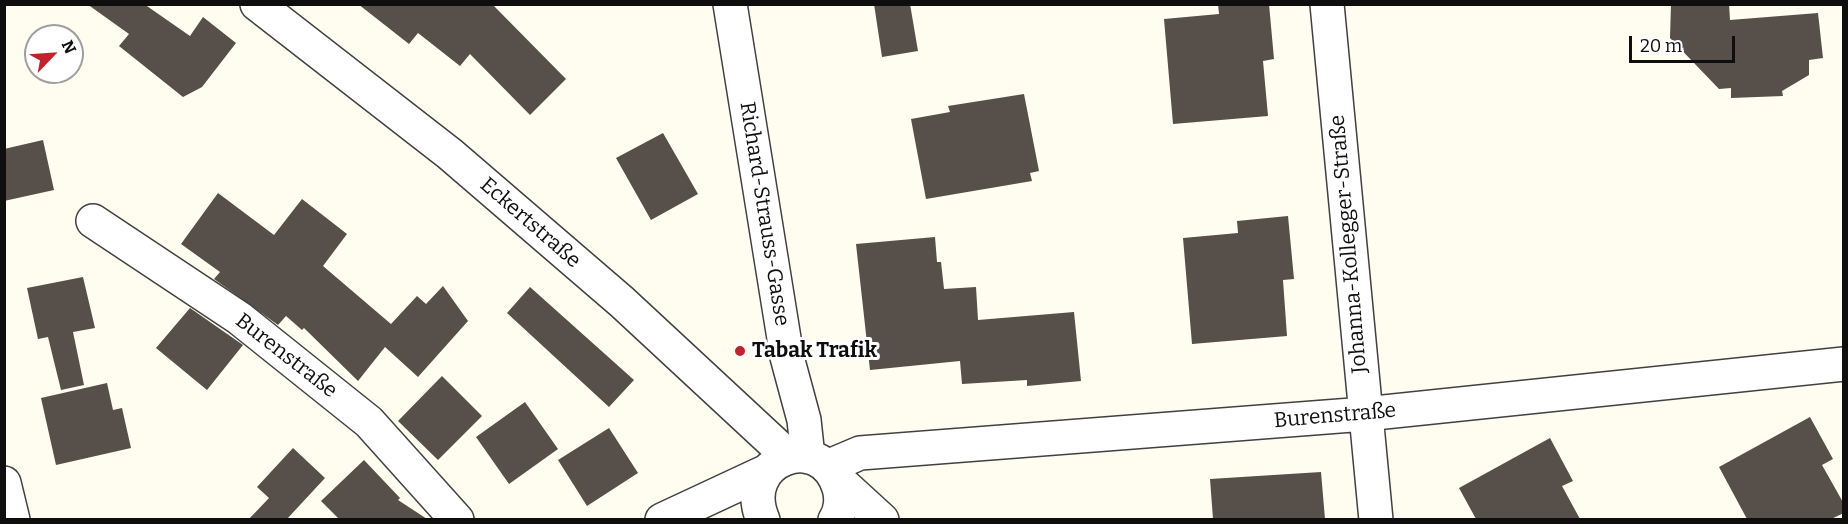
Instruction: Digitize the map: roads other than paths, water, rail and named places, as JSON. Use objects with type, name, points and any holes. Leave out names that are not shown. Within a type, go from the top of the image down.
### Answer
[{"type":"street","name":"Eckertstraße","points":[[257,4],[450,154],[622,302],[805,466],[882,519]]},
{"type":"street","name":"Richard-Strauss-Gasse","points":[[730,4],[787,357],[804,420],[805,466],[841,496],[835,519]]},
{"type":"street","name":"Johanna-Kollegger-Straße","points":[[1327,4],[1376,519]]},
{"type":"street","name":"Burenstraße","points":[[93,221],[239,318],[369,422],[457,519]]},
{"type":"street","name":"Burenstraße","points":[[662,519],[805,466],[860,453],[1365,414],[1844,364]]},
{"type":"street","points":[[763,519],[757,506],[757,488],[805,466]]},
{"type":"street","points":[[4,483],[13,519]]},
{"type":"place","name":"Tabak Trafik","points":[[740,351]]}]
